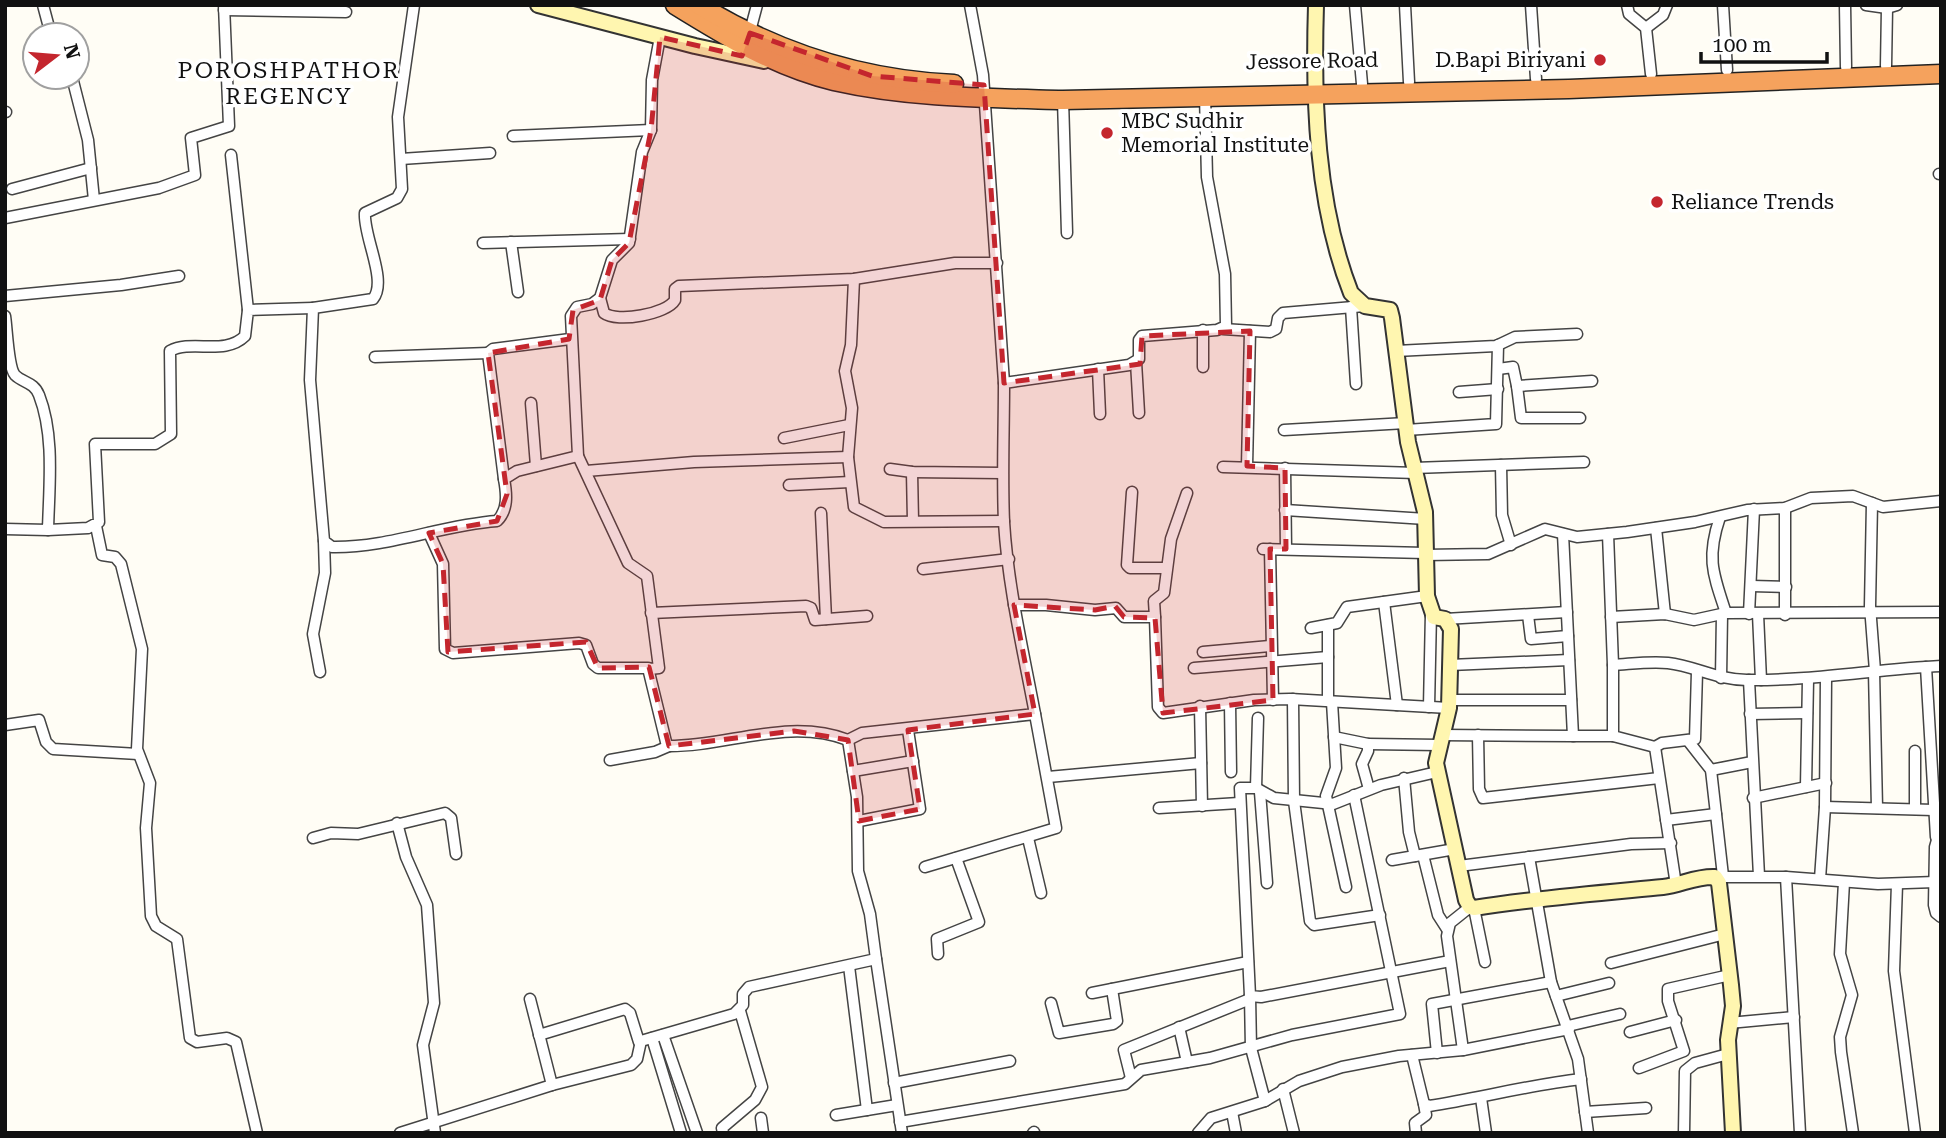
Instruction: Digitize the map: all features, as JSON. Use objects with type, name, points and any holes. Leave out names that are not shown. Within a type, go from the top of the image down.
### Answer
[{"type":"highway","points":[[674,5],[746,46],[786,65],[833,80],[936,89]]},
{"type":"highway","name":"Jessore Road","points":[[699,5],[746,46],[936,89],[1063,100],[1205,95],[1409,82],[1941,64]]},
{"type":"highway","name":"Jessore Road","points":[[984,92],[1079,89],[1569,89],[1941,74]]},
{"type":"street","points":[[248,310],[313,308],[373,299],[377,294],[378,278],[365,213],[400,193],[398,117],[414,5]]},
{"type":"street","points":[[538,5],[554,7],[660,37],[746,46],[757,5]]},
{"type":"street","points":[[925,867],[1050,832],[1058,826],[1014,605],[1004,520],[1004,383],[997,263],[984,92],[970,5]]},
{"type":"street","points":[[1317,5],[1314,89],[1322,177],[1345,278],[1358,306],[1356,384]]},
{"type":"street","points":[[1354,5],[1362,84]]},
{"type":"street","points":[[1405,5],[1409,82]]},
{"type":"street","points":[[1531,5],[1536,79]]},
{"type":"street","points":[[1627,5],[1629,14],[1646,28],[1651,74]]},
{"type":"street","points":[[1646,28],[1664,15],[1667,5]]},
{"type":"street","points":[[1723,5],[1727,70]]},
{"type":"street","points":[[1845,5],[1846,67]]},
{"type":"street","points":[[1866,5],[1892,6],[1886,66]]},
{"type":"street","points":[[5,218],[159,188],[192,178],[195,175],[191,138],[229,126],[224,8],[346,12]]},
{"type":"street","points":[[660,37],[652,80],[651,130],[642,152],[630,239],[621,254],[612,261],[600,298],[604,313],[615,317],[666,310],[676,300],[676,289],[679,286],[764,280],[854,279],[954,263],[997,263]]},
{"type":"street","points":[[75,91],[91,168],[94,200]]},
{"type":"street","points":[[1205,95],[1207,177],[1225,274],[1227,323],[1223,329]]},
{"type":"street","points":[[1063,100],[1067,233]]},
{"type":"street","points":[[513,136],[651,130]]},
{"type":"street","points":[[401,159],[489,153]]},
{"type":"street","points":[[230,156],[248,310],[245,336],[237,343],[179,347],[170,351],[173,430],[168,439],[155,444],[94,445],[101,513],[96,526],[102,555],[115,557],[121,564],[140,635],[138,754],[150,783],[146,828],[153,923],[177,939],[190,1038],[197,1042],[227,1038],[236,1042],[257,1133]]},
{"type":"street","points":[[12,189],[91,168]]},
{"type":"street","points":[[483,243],[630,239]]},
{"type":"street","points":[[512,242],[518,292]]},
{"type":"street","points":[[5,296],[121,285],[179,276]]},
{"type":"street","points":[[854,279],[851,345],[845,371],[851,392],[848,457],[851,501],[857,510],[878,520],[1004,520]]},
{"type":"street","points":[[429,533],[443,564],[443,645],[448,652],[579,643],[586,645],[593,664],[598,668],[659,668],[647,576],[628,563],[579,456],[570,339],[573,310],[600,298]]},
{"type":"street","points":[[1139,414],[1136,362],[1142,336],[1223,329],[1273,331],[1283,313],[1358,306],[1390,310],[1406,427],[1426,519],[1427,596],[1431,612],[1429,707]]},
{"type":"street","points":[[313,308],[310,380],[325,573],[313,634],[320,672]]},
{"type":"street","points":[[5,316],[9,366],[15,374],[30,382],[39,394],[49,467],[48,530]]},
{"type":"street","points":[[1203,330],[1203,367]]},
{"type":"street","points":[[1247,467],[1250,331]]},
{"type":"street","points":[[1396,351],[1498,345],[1515,337],[1577,334]]},
{"type":"street","points":[[375,358],[488,353],[493,349],[570,339]]},
{"type":"street","points":[[1284,430],[1494,426],[1497,422],[1498,345]]},
{"type":"street","points":[[324,541],[332,547],[398,542],[467,523],[497,521],[504,514],[507,494],[488,353]]},
{"type":"street","points":[[1004,383],[1136,362]]},
{"type":"street","points":[[1498,369],[1513,367],[1521,418],[1580,418]]},
{"type":"street","points":[[1098,369],[1100,414]]},
{"type":"street","points":[[1517,386],[1592,381]]},
{"type":"street","points":[[1459,392],[1498,389]]},
{"type":"street","points":[[531,403],[536,467]]},
{"type":"street","points":[[784,438],[849,425]]},
{"type":"street","points":[[504,479],[517,471],[579,456]]},
{"type":"street","points":[[586,471],[694,462],[848,457]]},
{"type":"street","points":[[1223,467],[1415,471],[1584,462]]},
{"type":"street","points":[[1501,465],[1502,515],[1511,545]]},
{"type":"street","points":[[1285,468],[1286,549]]},
{"type":"street","points":[[890,469],[912,472],[1002,473]]},
{"type":"street","points":[[912,472],[913,521]]},
{"type":"street","points":[[789,485],[850,482]]},
{"type":"street","points":[[1132,492],[1127,565],[1130,568],[1167,568]]},
{"type":"street","points":[[1187,493],[1171,539],[1164,593],[1154,601],[1158,707],[1163,713],[1200,706],[1293,699],[1429,707],[1572,700]]},
{"type":"street","points":[[1273,700],[1266,549],[1488,554],[1545,528],[1577,537],[1608,534],[1656,528],[1754,509],[1785,508],[1811,498],[1853,496],[1883,507],[1941,501]]},
{"type":"street","points":[[1872,503],[1870,614],[1875,671],[1877,808]]},
{"type":"street","points":[[1785,508],[1785,615]]},
{"type":"street","points":[[1754,509],[1752,586],[1762,680]]},
{"type":"street","points":[[1285,510],[1426,519]]},
{"type":"street","points":[[821,513],[827,619]]},
{"type":"street","points":[[1720,517],[1712,540],[1710,560],[1724,614],[1721,678]]},
{"type":"street","points":[[5,529],[48,530],[96,526]]},
{"type":"street","points":[[1656,528],[1665,614]]},
{"type":"street","points":[[1563,534],[1573,736]]},
{"type":"street","points":[[1608,534],[1614,665],[1613,736]]},
{"type":"street","points":[[923,569],[1009,559]]},
{"type":"street","points":[[1752,586],[1786,587]]},
{"type":"street","points":[[1311,628],[1338,623],[1347,607],[1427,596]]},
{"type":"street","points":[[1384,602],[1397,705]]},
{"type":"street","points":[[1014,605],[1095,610],[1116,608],[1124,617],[1155,617]]},
{"type":"street","points":[[651,613],[806,606],[811,608],[815,620],[867,616]]},
{"type":"street","points":[[1431,612],[1434,617],[1445,619],[1567,612]]},
{"type":"street","points":[[1611,617],[1665,614],[1694,620],[1724,614],[1941,612]]},
{"type":"street","points":[[1528,615],[1531,639],[1568,636]]},
{"type":"street","points":[[1445,619],[1451,629],[1449,704],[1437,772],[1485,962]]},
{"type":"street","points":[[1328,625],[1330,701],[1336,768],[1327,791],[1346,887]]},
{"type":"street","points":[[1203,652],[1270,646]]},
{"type":"street","points":[[1194,668],[1328,657]]},
{"type":"street","points":[[1450,665],[1569,660]]},
{"type":"street","points":[[1614,665],[1667,663],[1721,678],[1749,680],[1808,680],[1941,666]]},
{"type":"street","points":[[1926,667],[1934,810],[1938,834],[1934,905],[1941,917]]},
{"type":"street","points":[[649,669],[664,740],[669,746]]},
{"type":"street","points":[[1334,737],[1368,744],[1478,735],[1613,736],[1655,747],[1662,743],[1689,742],[1697,735],[1698,673]]},
{"type":"street","points":[[1820,879],[1826,783],[1826,678]]},
{"type":"street","points":[[1749,680],[1759,876]]},
{"type":"street","points":[[1806,788],[1808,680]]},
{"type":"street","points":[[1293,699],[1294,801],[1300,861],[1312,924],[1380,915]]},
{"type":"street","points":[[1230,703],[1231,772]]},
{"type":"street","points":[[1200,706],[1202,806]]},
{"type":"street","points":[[1750,714],[1807,713]]},
{"type":"street","points":[[610,760],[654,752],[669,746],[794,731],[815,730],[848,740],[862,733],[1035,714]]},
{"type":"street","points":[[1258,718],[1258,790],[1267,883]]},
{"type":"street","points":[[5,725],[39,720],[46,742],[53,749],[138,754]]},
{"type":"street","points":[[1929,725],[1941,724]]},
{"type":"street","points":[[859,821],[920,809],[908,730]]},
{"type":"street","points":[[1478,735],[1479,789],[1483,798],[1659,778]]},
{"type":"street","points":[[848,740],[859,821],[858,871],[870,914],[901,1127],[1125,1084],[1141,1070],[1251,1048],[1299,1033],[1400,1014],[1354,795]]},
{"type":"street","points":[[1689,742],[1711,770],[1716,814],[1719,883],[1732,1006],[1728,1054],[1733,1133]]},
{"type":"street","points":[[1368,744],[1362,764],[1369,789]]},
{"type":"street","points":[[1655,747],[1676,884]]},
{"type":"street","points":[[1915,751],[1915,809]]},
{"type":"street","points":[[853,771],[913,761]]},
{"type":"street","points":[[1711,770],[1752,762]]},
{"type":"street","points":[[1048,778],[1202,763]]},
{"type":"street","points":[[1265,1101],[1251,1048],[1240,788],[1258,790],[1268,797],[1329,804],[1404,778],[1437,772]]},
{"type":"street","points":[[1404,778],[1409,832],[1438,915],[1447,929],[1463,1051]]},
{"type":"street","points":[[1754,798],[1826,783]]},
{"type":"street","points":[[1159,808],[1239,803]]},
{"type":"street","points":[[1825,807],[1934,810]]},
{"type":"street","points":[[313,838],[331,833],[358,834],[445,813],[451,818],[456,854]]},
{"type":"street","points":[[1666,820],[1716,814]]},
{"type":"street","points":[[397,823],[406,858],[427,905],[434,1003],[423,1045],[434,1127]]},
{"type":"street","points":[[1028,838],[1041,893]]},
{"type":"street","points":[[1459,866],[1631,844],[1671,843]]},
{"type":"street","points":[[1392,860],[1455,849]]},
{"type":"street","points":[[1529,857],[1550,982],[1568,1027],[1581,1079],[1588,1133]]},
{"type":"street","points":[[937,954],[937,939],[979,922],[956,858]]},
{"type":"street","points":[[1447,929],[1453,919],[1472,908],[1676,884],[1696,878],[1759,876],[1897,884],[1935,882]]},
{"type":"street","points":[[1786,877],[1800,1133]]},
{"type":"street","points":[[1844,882],[1840,954],[1852,995],[1841,1044],[1853,1133]]},
{"type":"street","points":[[1897,884],[1894,971],[1915,1133]]},
{"type":"street","points":[[1611,963],[1725,934]]},
{"type":"street","points":[[723,1133],[722,1128],[755,1100],[762,1087],[740,1011],[743,994],[749,987],[876,959]]},
{"type":"street","points":[[1131,1078],[1124,1050],[1250,998],[1450,961]]},
{"type":"street","points":[[1092,993],[1248,962]]},
{"type":"street","points":[[849,966],[867,1110]]},
{"type":"street","points":[[1695,1063],[1685,1046],[1668,1001],[1668,989],[1730,975]]},
{"type":"street","points":[[1437,1053],[1432,1004],[1550,982]]},
{"type":"street","points":[[1556,996],[1609,983]]},
{"type":"street","points":[[1051,1003],[1059,1033],[1113,1024],[1117,1021],[1112,989]]},
{"type":"street","points":[[530,999],[552,1085]]},
{"type":"street","points":[[401,1133],[434,1127],[552,1085],[631,1065],[638,1059],[639,1042],[630,1013],[625,1009],[539,1035]]},
{"type":"street","points":[[639,1042],[740,1011]]},
{"type":"street","points":[[1198,1133],[1211,1118],[1265,1101],[1283,1089],[1353,1064],[1463,1051],[1620,1014]]},
{"type":"street","points":[[1729,1024],[1794,1017]]},
{"type":"street","points":[[1630,1032],[1676,1020]]},
{"type":"street","points":[[1179,1027],[1187,1062]]},
{"type":"street","points":[[663,1035],[697,1133]]},
{"type":"street","points":[[652,1038],[681,1133]]},
{"type":"street","points":[[1639,1068],[1681,1054],[1685,1046]]},
{"type":"street","points":[[1684,1133],[1683,1077],[1688,1066],[1728,1054]]},
{"type":"street","points":[[1412,1055],[1426,1115],[1415,1123],[1416,1133]]},
{"type":"street","points":[[894,1083],[1010,1061]]},
{"type":"street","points":[[1424,1104],[1429,1106],[1481,1098],[1516,1087],[1581,1079]]},
{"type":"street","points":[[1283,1089],[1294,1133]]},
{"type":"street","points":[[1481,1098],[1486,1133]]},
{"type":"street","points":[[836,1115],[897,1105]]},
{"type":"street","points":[[1585,1112],[1646,1108]]},
{"type":"street","points":[[1232,1112],[1236,1133]]},
{"type":"street","points":[[761,1118],[763,1133]]},
{"type":"highlighted area","points":[[750,33],[872,76],[984,85],[1004,383],[1140,364],[1142,336],[1250,331],[1247,466],[1285,468],[1286,549],[1270,549],[1273,700],[1163,713],[1155,618],[1124,617],[1115,606],[1095,610],[1014,605],[1035,714],[908,730],[920,809],[859,821],[848,740],[794,731],[669,746],[649,667],[598,668],[586,642],[448,652],[443,564],[429,533],[497,521],[507,494],[488,353],[569,339],[573,310],[600,300],[612,260],[629,243],[651,130],[660,37],[742,56]]},
{"type":"place","name":"D.Bapi Biriyani","points":[[1600,60]]},
{"type":"place","name":"MBC Sudhir Memorial Institute","points":[[1107,133]]},
{"type":"place","name":"Reliance Trends","points":[[1657,202]]},
{"type":"district","name":"POROSHPATHOR REGENCY","points":[[289,83]]}]
